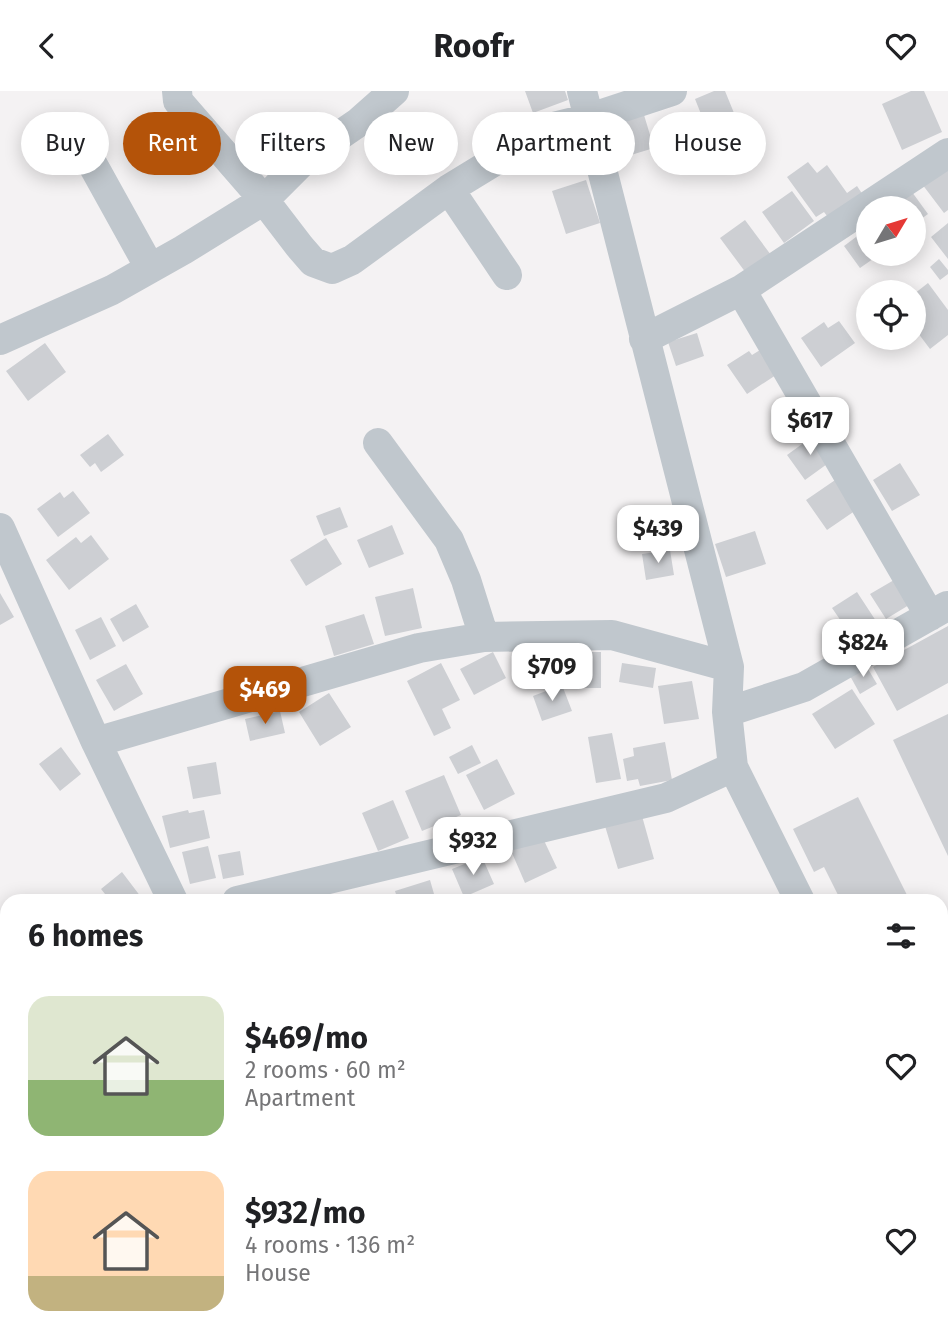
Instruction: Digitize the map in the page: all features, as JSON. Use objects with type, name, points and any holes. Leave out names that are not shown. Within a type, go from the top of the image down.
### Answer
[{"type":"street","points":[[177,91],[178,101],[264,200],[313,262],[331,269],[352,260],[449,189],[586,105],[672,91]]},
{"type":"street","points":[[0,340],[112,290],[264,200],[304,159],[359,122],[394,91]]},
{"type":"street","points":[[586,105],[729,667],[727,712],[733,767],[796,894]]},
{"type":"street","points":[[644,339],[741,290],[948,153]]},
{"type":"street","points":[[98,175],[150,268]]},
{"type":"street","points":[[449,189],[508,275]]},
{"type":"street","points":[[727,712],[804,687],[939,611],[741,290]]},
{"type":"street","points":[[378,443],[449,540],[466,579],[484,638]]},
{"type":"street","points":[[0,528],[96,742],[170,894]]},
{"type":"street","points":[[96,742],[419,648],[484,638],[612,635],[729,667]]},
{"type":"street","points":[[266,894],[666,798],[733,767]]},
{"type":"building","points":[[525,91],[565,91],[568,100],[533,112]]},
{"type":"building","points":[[714,91],[725,91],[734,112],[700,112],[695,99]]},
{"type":"building","points":[[911,91],[924,91],[942,132],[902,150],[882,104]]},
{"type":"building","points":[[641,105],[649,131],[649,150],[635,154],[635,112],[615,112]]},
{"type":"building","points":[[948,159],[948,210],[944,213],[922,184]]},
{"type":"building","points":[[808,162],[817,173],[827,165],[847,193],[857,186],[864,196],[856,196],[856,209],[834,225],[824,212],[816,217],[787,177]]},
{"type":"building","points":[[586,180],[600,223],[566,234],[552,191]]},
{"type":"building","points":[[792,191],[814,221],[784,243],[762,212]]},
{"type":"building","points":[[745,220],[771,255],[746,273],[720,238]]},
{"type":"building","points":[[948,223],[948,259],[931,237]]},
{"type":"building","points":[[856,237],[856,262],[844,246]]},
{"type":"building","points":[[939,259],[948,270],[948,274],[940,280],[930,267]]},
{"type":"building","points":[[928,283],[948,310],[948,335],[930,349],[926,344]]},
{"type":"building","points":[[839,321],[855,343],[821,367],[801,338],[824,322],[828,328]]},
{"type":"building","points":[[697,333],[704,356],[676,366],[668,342]]},
{"type":"building","points":[[45,343],[66,372],[28,401],[6,371]]},
{"type":"building","points":[[760,350],[776,375],[747,394],[727,365],[749,351],[752,355]]},
{"type":"building","points":[[108,434],[124,455],[101,472],[95,463],[90,467],[80,455]]},
{"type":"building","points":[[816,434],[834,459],[805,480],[787,455]]},
{"type":"building","points":[[900,463],[920,495],[892,511],[873,480]]},
{"type":"building","points":[[841,476],[862,506],[827,530],[806,500]]},
{"type":"building","points":[[73,491],[90,513],[58,537],[37,509],[60,492],[64,498]]},
{"type":"building","points":[[340,507],[348,527],[324,536],[316,516]]},
{"type":"building","points":[[682,507],[691,528],[669,537],[660,517]]},
{"type":"building","points":[[392,525],[404,554],[369,568],[357,540]]},
{"type":"building","points":[[755,531],[766,564],[726,577],[715,544]]},
{"type":"building","points":[[91,535],[109,559],[69,590],[46,560],[76,537],[81,543]]},
{"type":"building","points":[[326,538],[342,564],[306,586],[290,560]]},
{"type":"building","points":[[670,550],[674,575],[646,580],[642,554]]},
{"type":"building","points":[[894,580],[909,605],[886,619],[870,594]]},
{"type":"building","points":[[413,588],[422,628],[385,636],[375,597]]},
{"type":"building","points":[[857,592],[876,621],[852,637],[832,608]]},
{"type":"building","points":[[0,593],[14,617],[0,625]]},
{"type":"building","points":[[136,604],[149,627],[123,642],[110,619]]},
{"type":"building","points":[[364,614],[374,644],[334,656],[325,626]]},
{"type":"building","points":[[101,617],[116,646],[90,660],[75,630]]},
{"type":"building","points":[[948,626],[948,683],[897,711],[873,667]]},
{"type":"building","points":[[555,641],[560,669],[522,675],[517,648]]},
{"type":"building","points":[[493,652],[506,678],[474,695],[460,669]]},
{"type":"building","points":[[573,652],[601,652],[601,688],[583,688],[584,676],[573,676]]},
{"type":"building","points":[[441,663],[460,700],[442,709],[451,728],[434,736],[407,681]]},
{"type":"building","points":[[622,663],[656,668],[653,688],[619,682]]},
{"type":"building","points":[[126,664],[143,694],[114,711],[96,680]]},
{"type":"building","points":[[865,664],[877,684],[860,694],[849,674]]},
{"type":"building","points":[[692,681],[699,719],[664,724],[658,686]]},
{"type":"building","points":[[562,685],[572,711],[542,721],[533,696]]},
{"type":"building","points":[[852,689],[875,724],[835,749],[812,714]]},
{"type":"building","points":[[329,693],[351,727],[320,746],[299,712]]},
{"type":"building","points":[[280,711],[285,733],[250,741],[245,719]]},
{"type":"building","points":[[948,714],[948,856],[893,740]]},
{"type":"building","points":[[612,733],[621,779],[596,783],[588,737]]},
{"type":"building","points":[[665,742],[672,780],[640,786],[638,779],[627,781],[623,759],[634,756],[633,748]]},
{"type":"building","points":[[472,745],[481,763],[458,774],[449,757]]},
{"type":"building","points":[[61,747],[81,774],[60,791],[39,764]]},
{"type":"building","points":[[497,759],[515,794],[484,810],[466,775]]},
{"type":"building","points":[[216,762],[221,794],[193,799],[187,767]]},
{"type":"building","points":[[444,775],[461,815],[422,831],[405,791]]},
{"type":"building","points":[[858,797],[906,894],[838,894],[824,867],[814,872],[793,829]]},
{"type":"building","points":[[393,800],[409,838],[378,851],[362,813]]},
{"type":"building","points":[[188,810],[189,813],[204,810],[210,838],[170,848],[162,816]]},
{"type":"building","points":[[642,816],[654,859],[618,869],[605,826]]},
{"type":"building","points":[[540,832],[557,868],[525,883],[509,846]]},
{"type":"building","points":[[208,846],[216,878],[190,884],[182,852]]},
{"type":"building","points":[[240,851],[244,875],[223,879],[218,855]]},
{"type":"building","points":[[482,857],[494,884],[471,894],[463,894],[452,869]]},
{"type":"building","points":[[122,872],[139,894],[105,894],[101,889]]},
{"type":"building","points":[[430,880],[434,894],[396,894],[395,891]]}]
